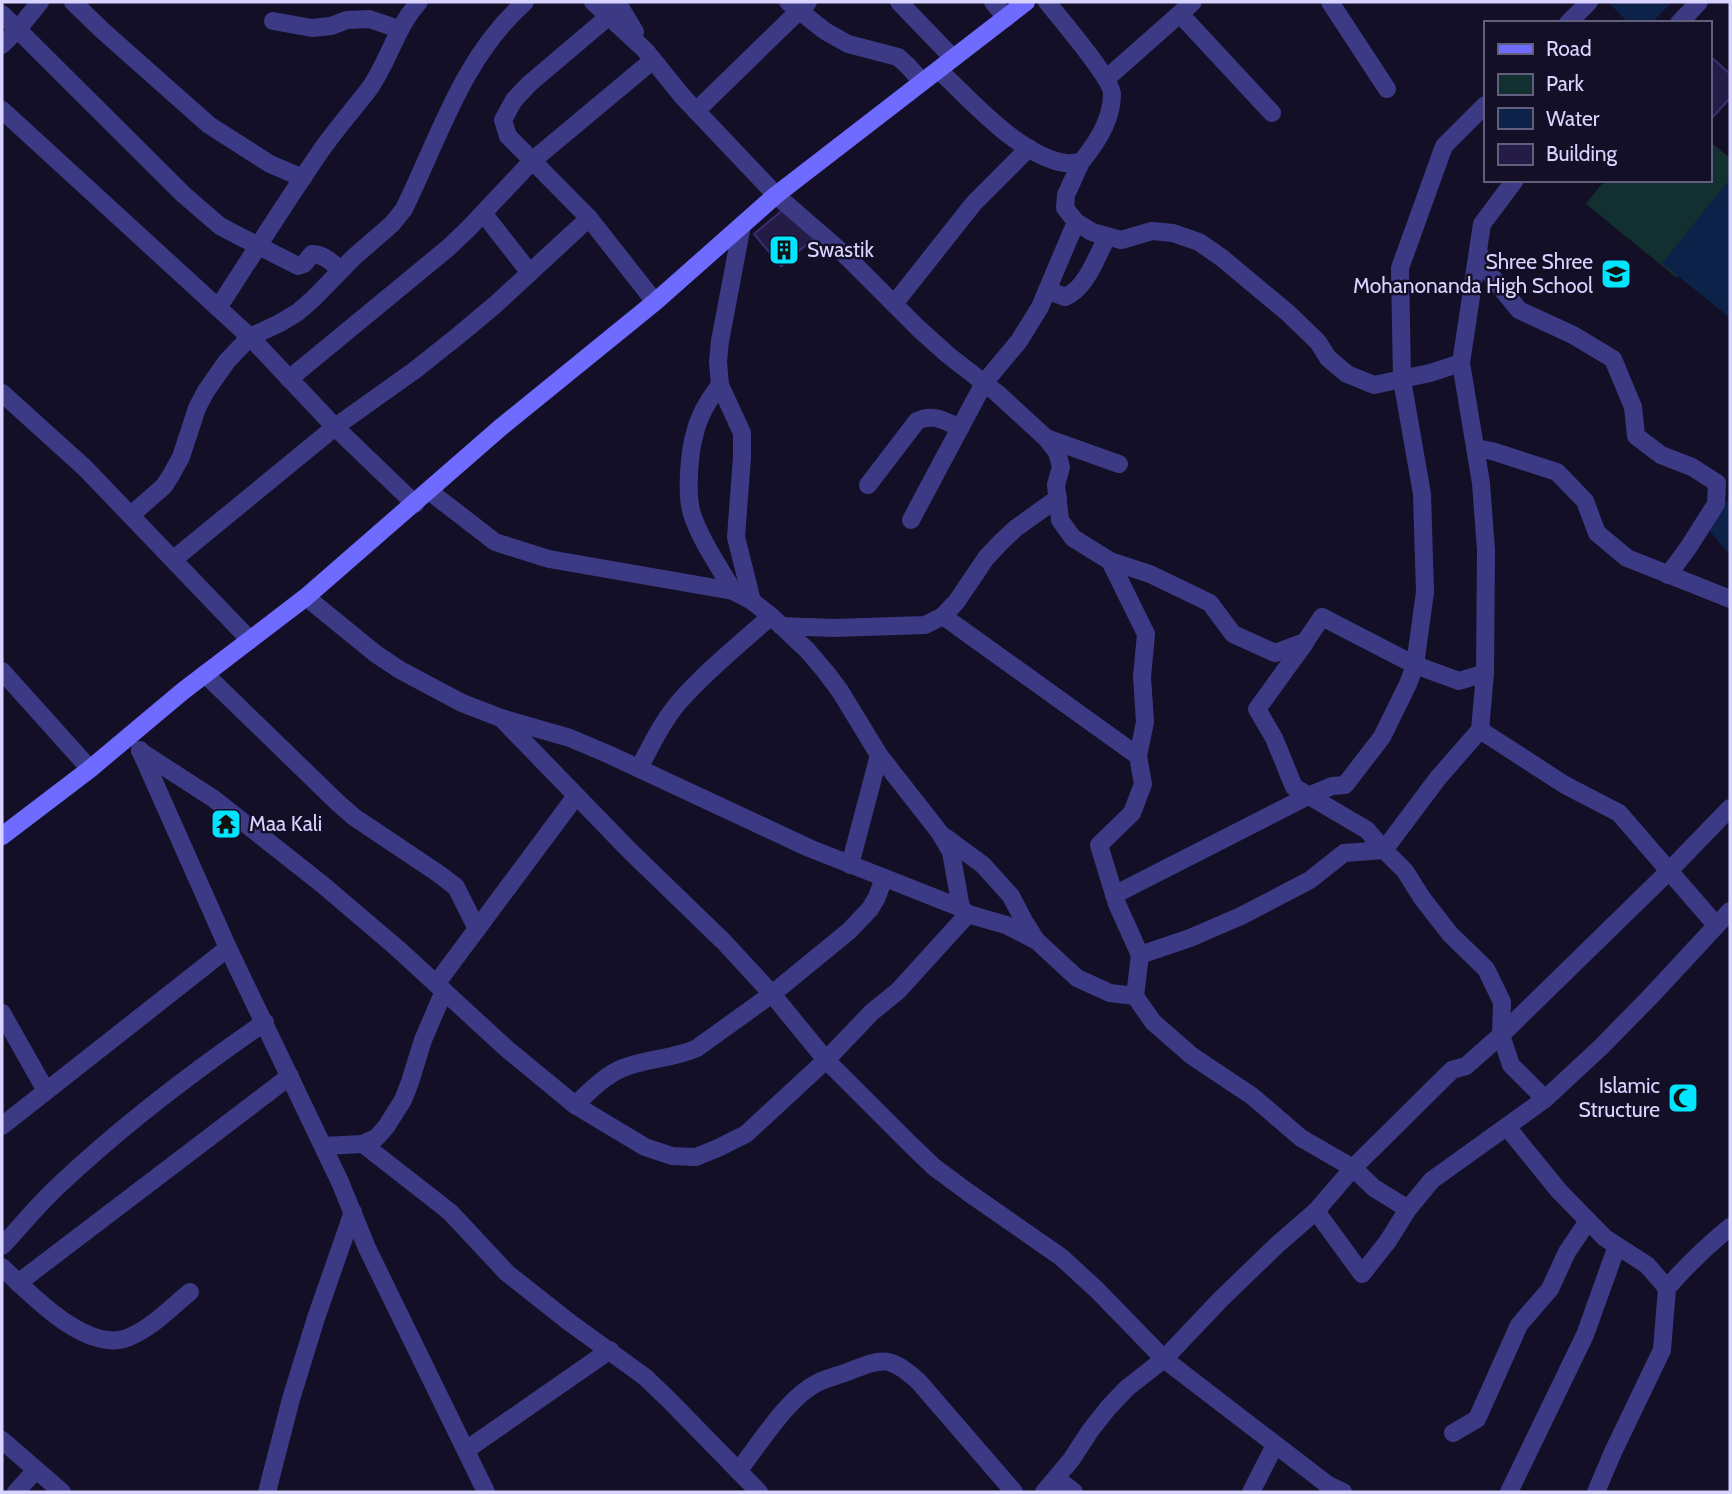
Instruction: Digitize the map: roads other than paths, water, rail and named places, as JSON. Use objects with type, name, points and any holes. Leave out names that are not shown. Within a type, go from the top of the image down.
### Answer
[{"type":"main road","points":[[2,836],[90,769],[137,743],[183,691],[306,597],[500,428],[655,302],[776,195],[1026,2]]},
{"type":"street","points":[[2,45],[40,2]]},
{"type":"street","points":[[73,2],[209,125],[261,159],[303,178]]},
{"type":"street","points":[[218,308],[333,134],[369,88],[382,68],[399,29],[419,2]]},
{"type":"street","points":[[131,515],[164,486],[181,457],[197,408],[228,361],[250,337],[298,312],[392,224],[404,209],[470,68],[494,33],[525,2]]},
{"type":"street","points":[[593,2],[613,9],[696,111],[776,195],[845,255],[948,355],[1046,438],[1057,453],[1061,467],[1056,485],[1060,520],[1073,538],[1110,561],[1150,574],[1210,603],[1233,634],[1275,653],[1305,642]]},
{"type":"street","points":[[899,2],[994,124],[1043,156],[1067,164],[1082,162]]},
{"type":"street","points":[[993,2],[1006,18]]},
{"type":"street","points":[[1047,2],[1106,79],[1112,92],[1104,130],[1082,162],[1066,195],[1065,208],[1076,222],[1092,232],[1121,240],[1152,231],[1173,233],[1199,242],[1288,313],[1318,342],[1328,358],[1347,374],[1374,385],[1461,363]]},
{"type":"street","points":[[1330,2],[1387,89]]},
{"type":"street","points":[[1570,21],[1589,2]]},
{"type":"street","points":[[1681,21],[1699,2]]},
{"type":"street","points":[[696,111],[798,5],[825,30],[848,44],[898,57],[922,82]]},
{"type":"street","points":[[1106,79],[1186,8],[1272,113]]},
{"type":"street","points":[[613,9],[529,84],[514,100],[503,120],[508,136],[589,218],[655,302]]},
{"type":"street","points":[[2,14],[184,195],[220,226],[298,266],[304,264],[312,254],[318,254],[341,270]]},
{"type":"street","points":[[273,20],[312,28],[331,26],[347,20],[369,19],[399,29]]},
{"type":"street","points":[[289,379],[448,248],[532,161],[649,55]]},
{"type":"street","points":[[1114,895],[1308,796],[1332,786],[1345,785],[1382,737],[1408,684],[1415,665],[1425,592],[1422,494],[1402,380],[1400,268],[1444,146],[1484,106]]},
{"type":"street","points":[[2,110],[250,337],[335,427],[415,504]]},
{"type":"street","points":[[894,304],[987,189],[1029,148]]},
{"type":"street","points":[[1140,955],[1190,938],[1241,916],[1310,880],[1344,853],[1384,850],[1438,778],[1480,730],[1485,673],[1486,550],[1481,484],[1461,363],[1482,224],[1514,182]]},
{"type":"street","points":[[484,213],[530,272]]},
{"type":"street","points":[[174,559],[335,427],[415,370],[496,304],[589,218]]},
{"type":"street","points":[[911,520],[984,383],[1019,341],[1040,307],[1076,222]]},
{"type":"street","points":[[742,225],[718,362],[720,385],[742,433],[736,537],[752,601]]},
{"type":"street","points":[[1047,290],[1065,297],[1072,295],[1083,283],[1107,237]]},
{"type":"street","points":[[1478,251],[1493,278],[1518,310],[1573,335],[1613,359],[1633,407],[1636,436],[1661,455],[1692,467],[1717,483],[1716,504],[1668,575]]},
{"type":"street","points":[[720,385],[710,398],[694,433],[689,489],[691,510],[698,528],[733,591]]},
{"type":"street","points":[[2,393],[85,468],[250,640]]},
{"type":"street","points":[[868,485],[917,421],[932,417],[960,428]]},
{"type":"street","points":[[1046,438],[1119,464]]},
{"type":"street","points":[[1475,448],[1557,472],[1585,501],[1597,533],[1627,558],[1730,599]]},
{"type":"street","points":[[429,491],[495,542],[516,550],[549,559],[733,591],[752,601],[807,650],[825,671],[879,755],[940,833],[951,852],[964,911]]},
{"type":"street","points":[[639,768],[662,725],[677,704],[704,676],[776,621],[834,628],[925,625],[943,616],[957,601],[986,558],[1002,541],[1058,498]]},
{"type":"street","points":[[1110,561],[1146,634],[1142,677],[1144,722],[1138,756],[1143,784],[1132,813],[1099,845],[1114,895],[1140,955],[1135,996],[1153,1022],[1192,1056],[1252,1096],[1301,1138],[1353,1168],[1374,1188],[1408,1209]]},
{"type":"street","points":[[306,597],[376,654],[462,703],[501,718],[570,738],[809,848],[964,911],[1006,925],[1037,941]]},
{"type":"street","points":[[943,616],[1138,756]]},
{"type":"street","points":[[1485,673],[1459,681],[1415,665],[1322,617],[1257,709],[1274,738],[1294,788],[1367,830],[1405,871],[1450,934],[1486,969],[1502,1002],[1501,1035],[1511,1065],[1545,1099]]},
{"type":"street","points":[[2,671],[90,769]]},
{"type":"street","points":[[205,674],[354,817],[456,887],[477,929]]},
{"type":"street","points":[[501,718],[630,851],[724,942],[772,994],[826,1060],[934,1167],[1061,1257],[1164,1359],[1328,1485],[1343,1492]]},
{"type":"street","points":[[1480,730],[1565,785],[1619,813],[1716,925]]},
{"type":"street","points":[[137,743],[229,948],[323,1146],[367,1248],[486,1492]]},
{"type":"street","points":[[137,743],[263,836],[397,948],[507,1049],[575,1105],[645,1147],[671,1156],[696,1157],[746,1134],[826,1060],[872,1012],[898,991],[964,911]]},
{"type":"street","points":[[850,865],[879,755]]},
{"type":"street","points":[[323,1146],[363,1144],[376,1138],[386,1127],[411,1082],[440,988],[477,929],[576,796]]},
{"type":"street","points":[[1074,1492],[1051,1486],[1090,1431],[1127,1388],[1164,1359],[1221,1299],[1316,1211],[1353,1168],[1452,1070],[1466,1066],[1501,1035],[1670,871],[1730,808]]},
{"type":"street","points":[[940,833],[983,865],[1011,895],[1037,941],[1077,978],[1110,993],[1135,996]]},
{"type":"street","points":[[575,1105],[613,1072],[684,1054],[697,1048],[772,994],[860,921],[877,897],[884,878]]},
{"type":"street","points":[[1316,1211],[1362,1275],[1408,1209],[1432,1180],[1545,1099],[1601,1047],[1730,911]]},
{"type":"street","points":[[2,1126],[229,948]]},
{"type":"street","points":[[2,1013],[46,1091]]},
{"type":"street","points":[[2,1246],[55,1189],[88,1159],[133,1121],[265,1022]]},
{"type":"street","points":[[18,1283],[290,1076]]},
{"type":"street","points":[[1507,1127],[1559,1191],[1588,1221],[1605,1238],[1647,1265],[1667,1289]]},
{"type":"street","points":[[363,1144],[450,1212],[507,1273],[645,1377],[759,1492]]},
{"type":"street","points":[[267,1492],[316,1318],[353,1212]]},
{"type":"street","points":[[1453,1433],[1477,1419],[1519,1325],[1550,1289],[1567,1252],[1588,1221]]},
{"type":"street","points":[[1595,1492],[1661,1350],[1667,1289],[1708,1245],[1730,1227]]},
{"type":"street","points":[[1509,1492],[1585,1335],[1617,1246]]},
{"type":"street","points":[[2,1268],[56,1316],[76,1329],[100,1339],[122,1339],[144,1330],[190,1292]]},
{"type":"street","points":[[466,1450],[610,1350]]},
{"type":"street","points":[[738,1471],[800,1394],[818,1382],[875,1361],[883,1361],[894,1363],[919,1382],[1014,1492]]},
{"type":"street","points":[[2,1440],[62,1492]]},
{"type":"street","points":[[1251,1492],[1275,1445]]},
{"type":"street","points":[[16,1492],[36,1470]]},
{"type":"water","points":[[1608,2],[1672,2],[1653,21],[1627,21]]},
{"type":"water","points":[[1730,179],[1730,318],[1662,263]]},
{"type":"water","points":[[1730,498],[1730,555],[1704,524]]},
{"type":"place","name":"Swastik","points":[[784,250]]},
{"type":"place","name":"Shree Shree Mohanonanda High School","points":[[1616,274]]},
{"type":"place","name":"Maa Kali","points":[[226,824]]},
{"type":"place","name":"Islamic Structure","points":[[1683,1098]]}]
